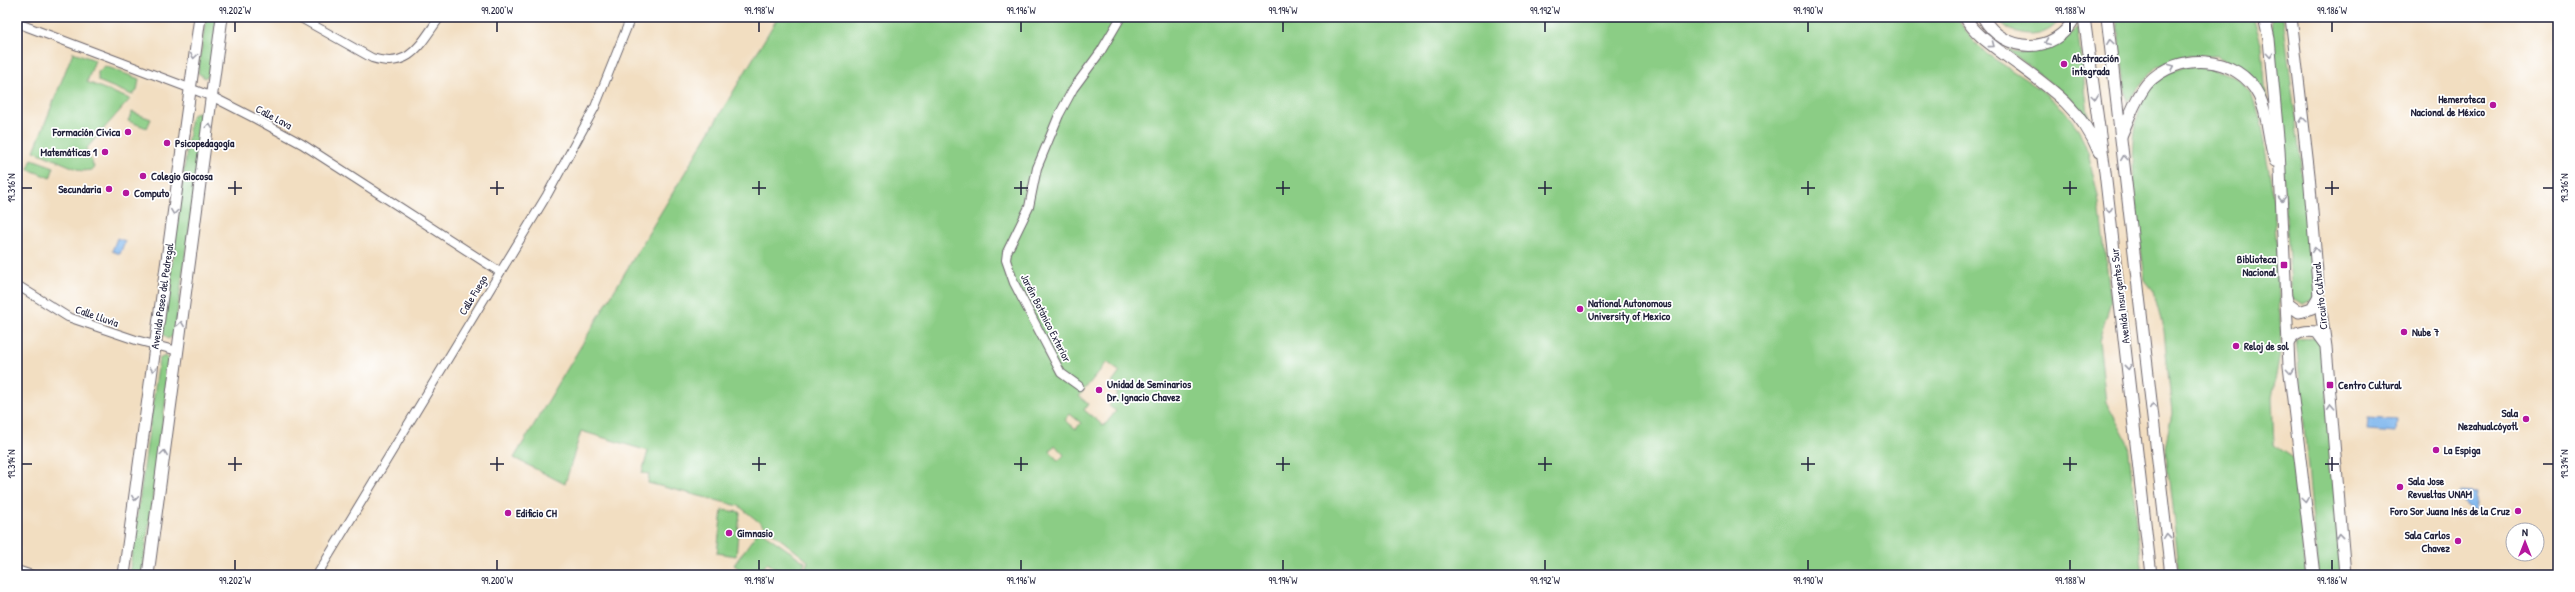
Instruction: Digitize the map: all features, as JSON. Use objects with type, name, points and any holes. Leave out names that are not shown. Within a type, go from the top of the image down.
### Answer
[{"type":"main road","name":"Avenida Paseo del Pedregal","points":[[124,575],[200,17]]},
{"type":"main road","name":"Avenida Paseo del Pedregal","points":[[148,575],[213,97],[222,17]]},
{"type":"main road","points":[[1966,17],[1982,38],[2072,107],[2091,136],[2105,172]]},
{"type":"main road","points":[[1982,17],[1990,29],[2004,40],[2018,45],[2033,46],[2045,44],[2060,36],[2075,17]]},
{"type":"main road","name":"Avenida Insurgentes Sur","points":[[2084,17],[2105,172],[2151,575]]},
{"type":"main road","name":"Avenida Insurgentes Sur","points":[[2107,17],[2171,575]]},
{"type":"main road","points":[[2256,17],[2269,39]]},
{"type":"main road","points":[[2264,17],[2269,39],[2281,175],[2288,343],[2314,575]]},
{"type":"main road","name":"Circuito Cultural","points":[[2291,17],[2309,175],[2319,296],[2326,347],[2345,575]]},
{"type":"main road","points":[[2121,137],[2138,97],[2154,77],[2184,62],[2216,63],[2240,74],[2260,97],[2274,158],[2281,175]]},
{"type":"main road","points":[[2286,297],[2288,304],[2299,312],[2312,308],[2319,296]]},
{"type":"main road","points":[[2288,343],[2292,337],[2308,330],[2316,332],[2326,347]]},
{"type":"street","points":[[299,17],[372,58],[384,62],[400,61],[414,52],[440,17]]},
{"type":"street","name":"Calle Fuego","points":[[317,575],[547,195],[587,122],[630,17]]},
{"type":"street","name":"Jardín Botánico Exterior","points":[[1079,386],[1061,373],[1014,283],[1006,260],[1007,252],[1029,207],[1036,168],[1059,115],[1073,89],[1101,51],[1121,17]]},
{"type":"street","name":"Calle Lava","points":[[17,23],[213,97],[302,144],[500,272]]},
{"type":"street","name":"Calle Lluvia","points":[[17,285],[68,318],[155,346],[178,351]]},
{"type":"street","points":[[17,570],[32,575]]},
{"type":"green space","points":[[206,17],[217,17],[209,75],[205,78],[198,73]]},
{"type":"green space","name":"National Autonomous University of Mexico","points":[[778,17],[1956,17],[1971,38],[1987,54],[2040,89],[2064,110],[2079,130],[2088,152],[2098,196],[2111,302],[2099,340],[2106,402],[2128,443],[2143,575],[803,575],[808,561],[739,506],[648,483],[649,474],[642,473],[648,451],[581,431],[565,484],[514,458]],"holes":[[[1107,362],[1120,372],[1109,387],[1118,394],[1109,406],[1116,411],[1104,426],[1084,410],[1088,404],[1079,396]],[[1070,414],[1081,423],[1076,429],[1065,420]],[[1055,445],[1064,455],[1058,461],[1050,451]]]},
{"type":"green space","points":[[1996,17],[2062,17],[2047,31],[2029,35],[2020,34],[2012,30],[2003,25]]},
{"type":"green space","points":[[2116,17],[2253,17],[2262,46],[2267,108],[2251,75],[2218,56],[2188,56],[2156,67],[2127,102]]},
{"type":"green space","points":[[2271,17],[2283,17],[2316,289],[2314,300],[2303,305],[2292,298]]},
{"type":"green space","points":[[2077,27],[2089,120],[2073,101],[2007,49],[2028,52],[2046,50],[2062,42]]},
{"type":"green space","points":[[73,52],[95,60],[87,82],[130,99],[86,149],[94,167],[92,170],[82,171],[34,151]]},
{"type":"green space","points":[[105,66],[139,79],[137,91],[132,95],[98,81],[98,72]]},
{"type":"green space","points":[[2186,66],[2210,69],[2233,76],[2251,93],[2260,121],[2274,199],[2281,336],[2280,353],[2272,398],[2274,445],[2295,459],[2306,575],[2180,575],[2165,447],[2172,413],[2164,331],[2153,291],[2145,281],[2136,204],[2134,145],[2137,119],[2145,96],[2158,79],[2167,73]]},
{"type":"green space","points":[[132,112],[151,119],[147,128],[128,121]]},
{"type":"green space","points":[[198,112],[205,116],[174,335],[168,339],[163,334],[191,116]]},
{"type":"green space","points":[[32,159],[54,167],[50,178],[28,169]]},
{"type":"green space","points":[[2317,338],[2324,349],[2341,575],[2318,575],[2296,339]]},
{"type":"green space","points":[[165,356],[171,361],[142,575],[129,575],[159,359]]},
{"type":"green space","name":"Gimnasio","points":[[722,510],[740,512],[736,556],[717,553]]},
{"type":"green space","points":[[759,530],[805,562],[801,575],[787,575],[767,563],[758,575],[748,575],[734,565]]},
{"type":"water","points":[[117,238],[125,241],[120,254],[112,251]]},
{"type":"water","points":[[2368,418],[2397,420],[2396,432],[2367,430]]},
{"type":"water","points":[[2460,492],[2477,493],[2475,511],[2466,506],[2458,496]]},
{"type":"place","name":"Abstracción integrada","points":[[2064,64]]},
{"type":"place","name":"Hemeroteca Nacional de México","points":[[2493,105]]},
{"type":"place","name":"Formación Civica","points":[[128,132]]},
{"type":"place","name":"Psicopedagogía","points":[[167,143]]},
{"type":"place","name":"Matemáticas 1","points":[[105,152]]},
{"type":"place","name":"Colegio Giocosa","points":[[143,176]]},
{"type":"place","name":"Secundaria","points":[[109,189]]},
{"type":"place","name":"Computo","points":[[126,193]]},
{"type":"place","name":"Biblioteca Nacional","points":[[2284,265]]},
{"type":"place","name":"National Autonomous University of Mexico","points":[[1580,309]]},
{"type":"place","name":"Nube 7","points":[[2404,332]]},
{"type":"place","name":"Reloj de sol","points":[[2236,346]]},
{"type":"place","name":"Centro Cultural","points":[[2330,385]]},
{"type":"place","name":"Unidad de Seminarios Dr. Ignacio Chavez","points":[[1099,390]]},
{"type":"place","name":"Sala Nezahualcóyotl","points":[[2526,419]]},
{"type":"place","name":"La Espiga","points":[[2436,450]]},
{"type":"place","name":"Sala Jose Revueltas UNAM","points":[[2400,487]]},
{"type":"place","name":"Foro Sor Juana Inés de la Cruz","points":[[2518,511]]},
{"type":"place","name":"Edificio CH","points":[[508,513]]},
{"type":"place","name":"Gimnasio","points":[[729,533]]},
{"type":"place","name":"Sala Carlos Chavez","points":[[2458,541]]}]
